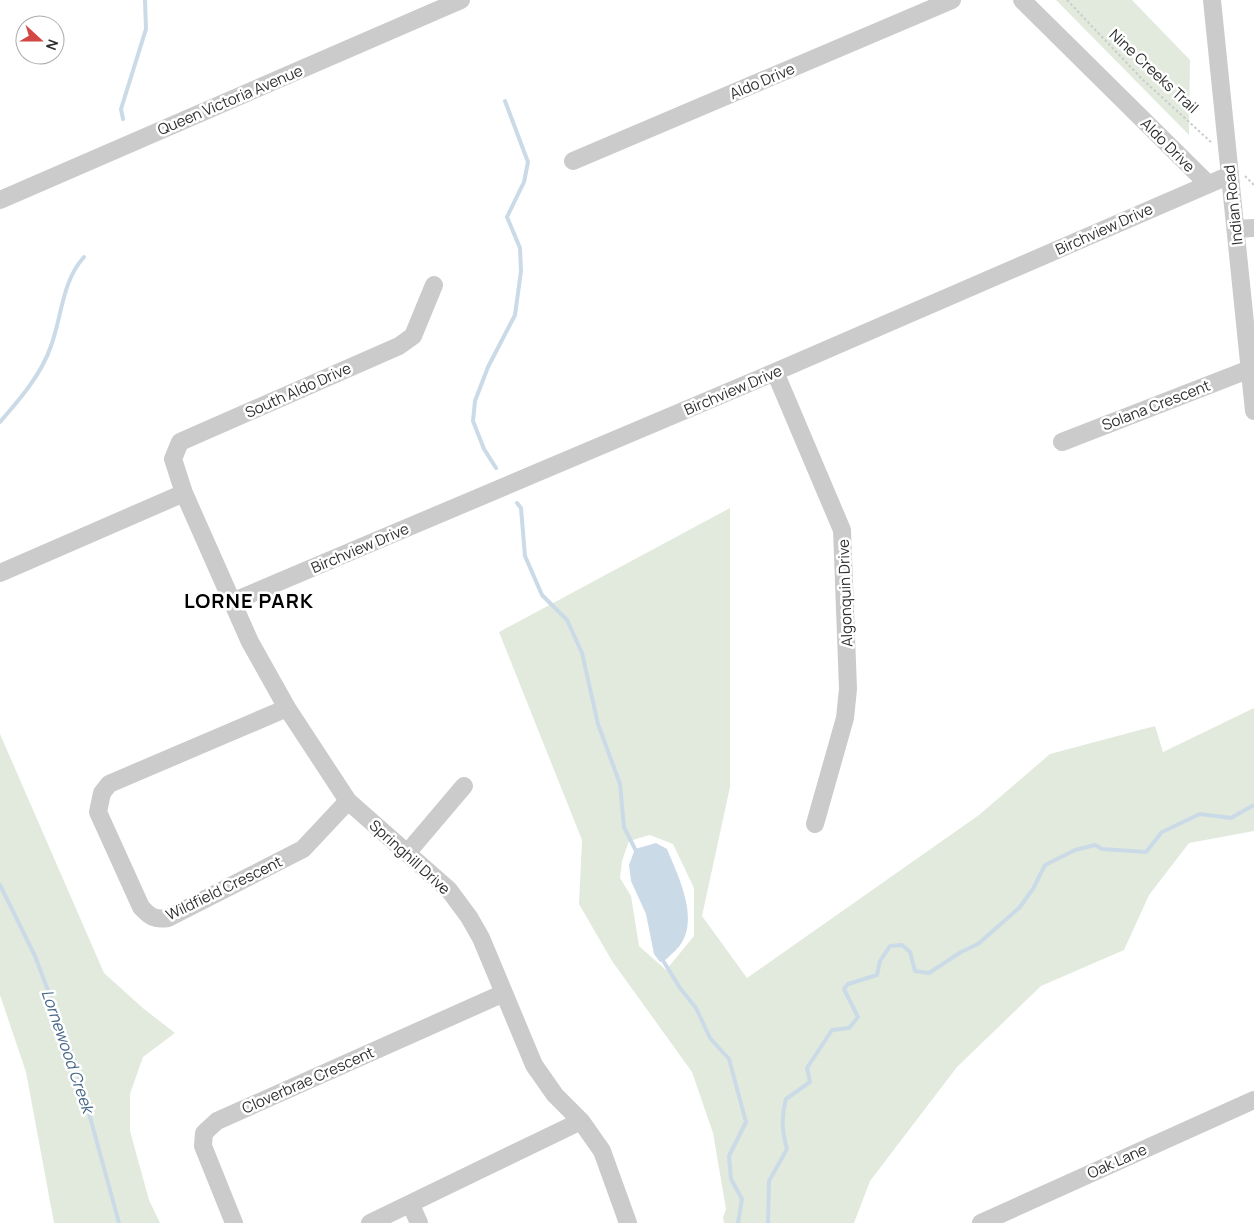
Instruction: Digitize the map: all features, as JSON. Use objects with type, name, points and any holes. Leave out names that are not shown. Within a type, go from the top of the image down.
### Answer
[{"type":"street","name":"Queen Victoria Avenue","points":[[0,200],[461,0]]},
{"type":"street","name":"Aldo Drive","points":[[573,161],[952,0]]},
{"type":"street","name":"Aldo Drive","points":[[1022,0],[1208,184]]},
{"type":"street","name":"Indian Road","points":[[1212,0],[1254,411]]},
{"type":"street","name":"Birchview Drive","points":[[234,601],[775,372],[1230,176]]},
{"type":"street","points":[[1236,229],[1254,228]]},
{"type":"street","name":"South Aldo Drive","points":[[184,493],[173,459],[180,442],[399,346],[413,336],[434,285]]},
{"type":"street","name":"Solana Crescent","points":[[1062,442],[1250,369]]},
{"type":"street","name":"Algonquin Drive","points":[[775,372],[842,530],[848,689],[845,718],[815,824]]},
{"type":"street","points":[[0,573],[184,493]]},
{"type":"street","name":"Springhill Drive","points":[[184,493],[234,601],[250,642],[288,708],[348,801],[449,890],[469,918],[481,938],[534,1065],[555,1095],[581,1121],[602,1151],[628,1223]]},
{"type":"street","name":"Wildfield Crescent","points":[[288,708],[110,784],[102,793],[98,812],[141,907],[149,916],[157,919],[168,918],[304,849],[348,801]]},
{"type":"street","points":[[408,852],[464,786]]},
{"type":"street","name":"Cloverbrae Crescent","points":[[234,1223],[203,1146],[204,1133],[217,1121],[504,993]]},
{"type":"street","name":"Oak Lane","points":[[981,1223],[1254,1100]]},
{"type":"street","points":[[370,1223],[411,1205],[581,1121]]},
{"type":"street","points":[[411,1205],[419,1223]]},
{"type":"path","name":"Nine Creeks Trail","points":[[1067,0],[1141,78],[1212,143],[1228,154]]},
{"type":"shaded area","points":[[1056,0],[1132,0],[1190,60],[1189,135]]},
{"type":"shaded area","points":[[730,508],[730,787],[702,916],[747,978],[979,815],[1050,754],[1155,726],[1163,752],[1254,708],[1254,831],[1189,843],[1149,895],[1124,950],[1041,986],[957,1067],[870,1181],[854,1223],[724,1223],[723,1217],[726,1209],[713,1133],[692,1072],[612,961],[579,904],[582,840],[499,632]],"holes":[[[650,835],[673,844],[694,888],[694,936],[666,970],[639,946],[631,896],[620,878],[622,861],[629,841]]]},
{"type":"shaded area","points":[[0,734],[104,973],[144,1009],[175,1033],[143,1057],[130,1094],[130,1131],[149,1200],[160,1223],[54,1223],[26,1072],[0,995]]},
{"type":"water","points":[[656,843],[667,849],[682,887],[688,915],[687,928],[683,940],[675,951],[660,962],[654,954],[646,914],[631,881],[629,865],[635,849]]},
{"type":"waterway","name":"Lornewood Creek","points":[[123,119],[121,109],[146,29],[145,0]]},
{"type":"waterway","points":[[496,468],[484,449],[473,421],[475,401],[488,367],[515,315],[521,271],[520,248],[507,217],[524,182],[528,162],[505,101]]},
{"type":"waterway","name":"Lornewood Creek","points":[[0,422],[42,367],[55,335],[63,299],[71,277],[84,257]]},
{"type":"waterway","points":[[517,503],[521,508],[525,556],[542,595],[567,620],[582,653],[598,724],[620,784],[624,827],[635,849]]},
{"type":"waterway","points":[[768,1223],[769,1181],[787,1149],[783,1124],[786,1099],[810,1082],[807,1068],[832,1030],[849,1028],[858,1017],[844,989],[848,984],[877,975],[880,961],[890,946],[902,945],[910,952],[915,971],[929,973],[961,952],[978,944],[1019,908],[1033,889],[1045,865],[1075,850],[1095,845],[1102,849],[1146,852],[1162,832],[1200,814],[1231,818],[1254,805]]},
{"type":"waterway","name":"Lornewood Creek","points":[[0,885],[35,956],[75,1062],[119,1223]]},
{"type":"waterway","points":[[664,962],[680,988],[696,1008],[710,1038],[729,1059],[746,1122],[729,1156],[731,1179],[742,1199],[738,1223]]},
{"type":"district","name":"LORNE PARK","points":[[249,600]]}]
